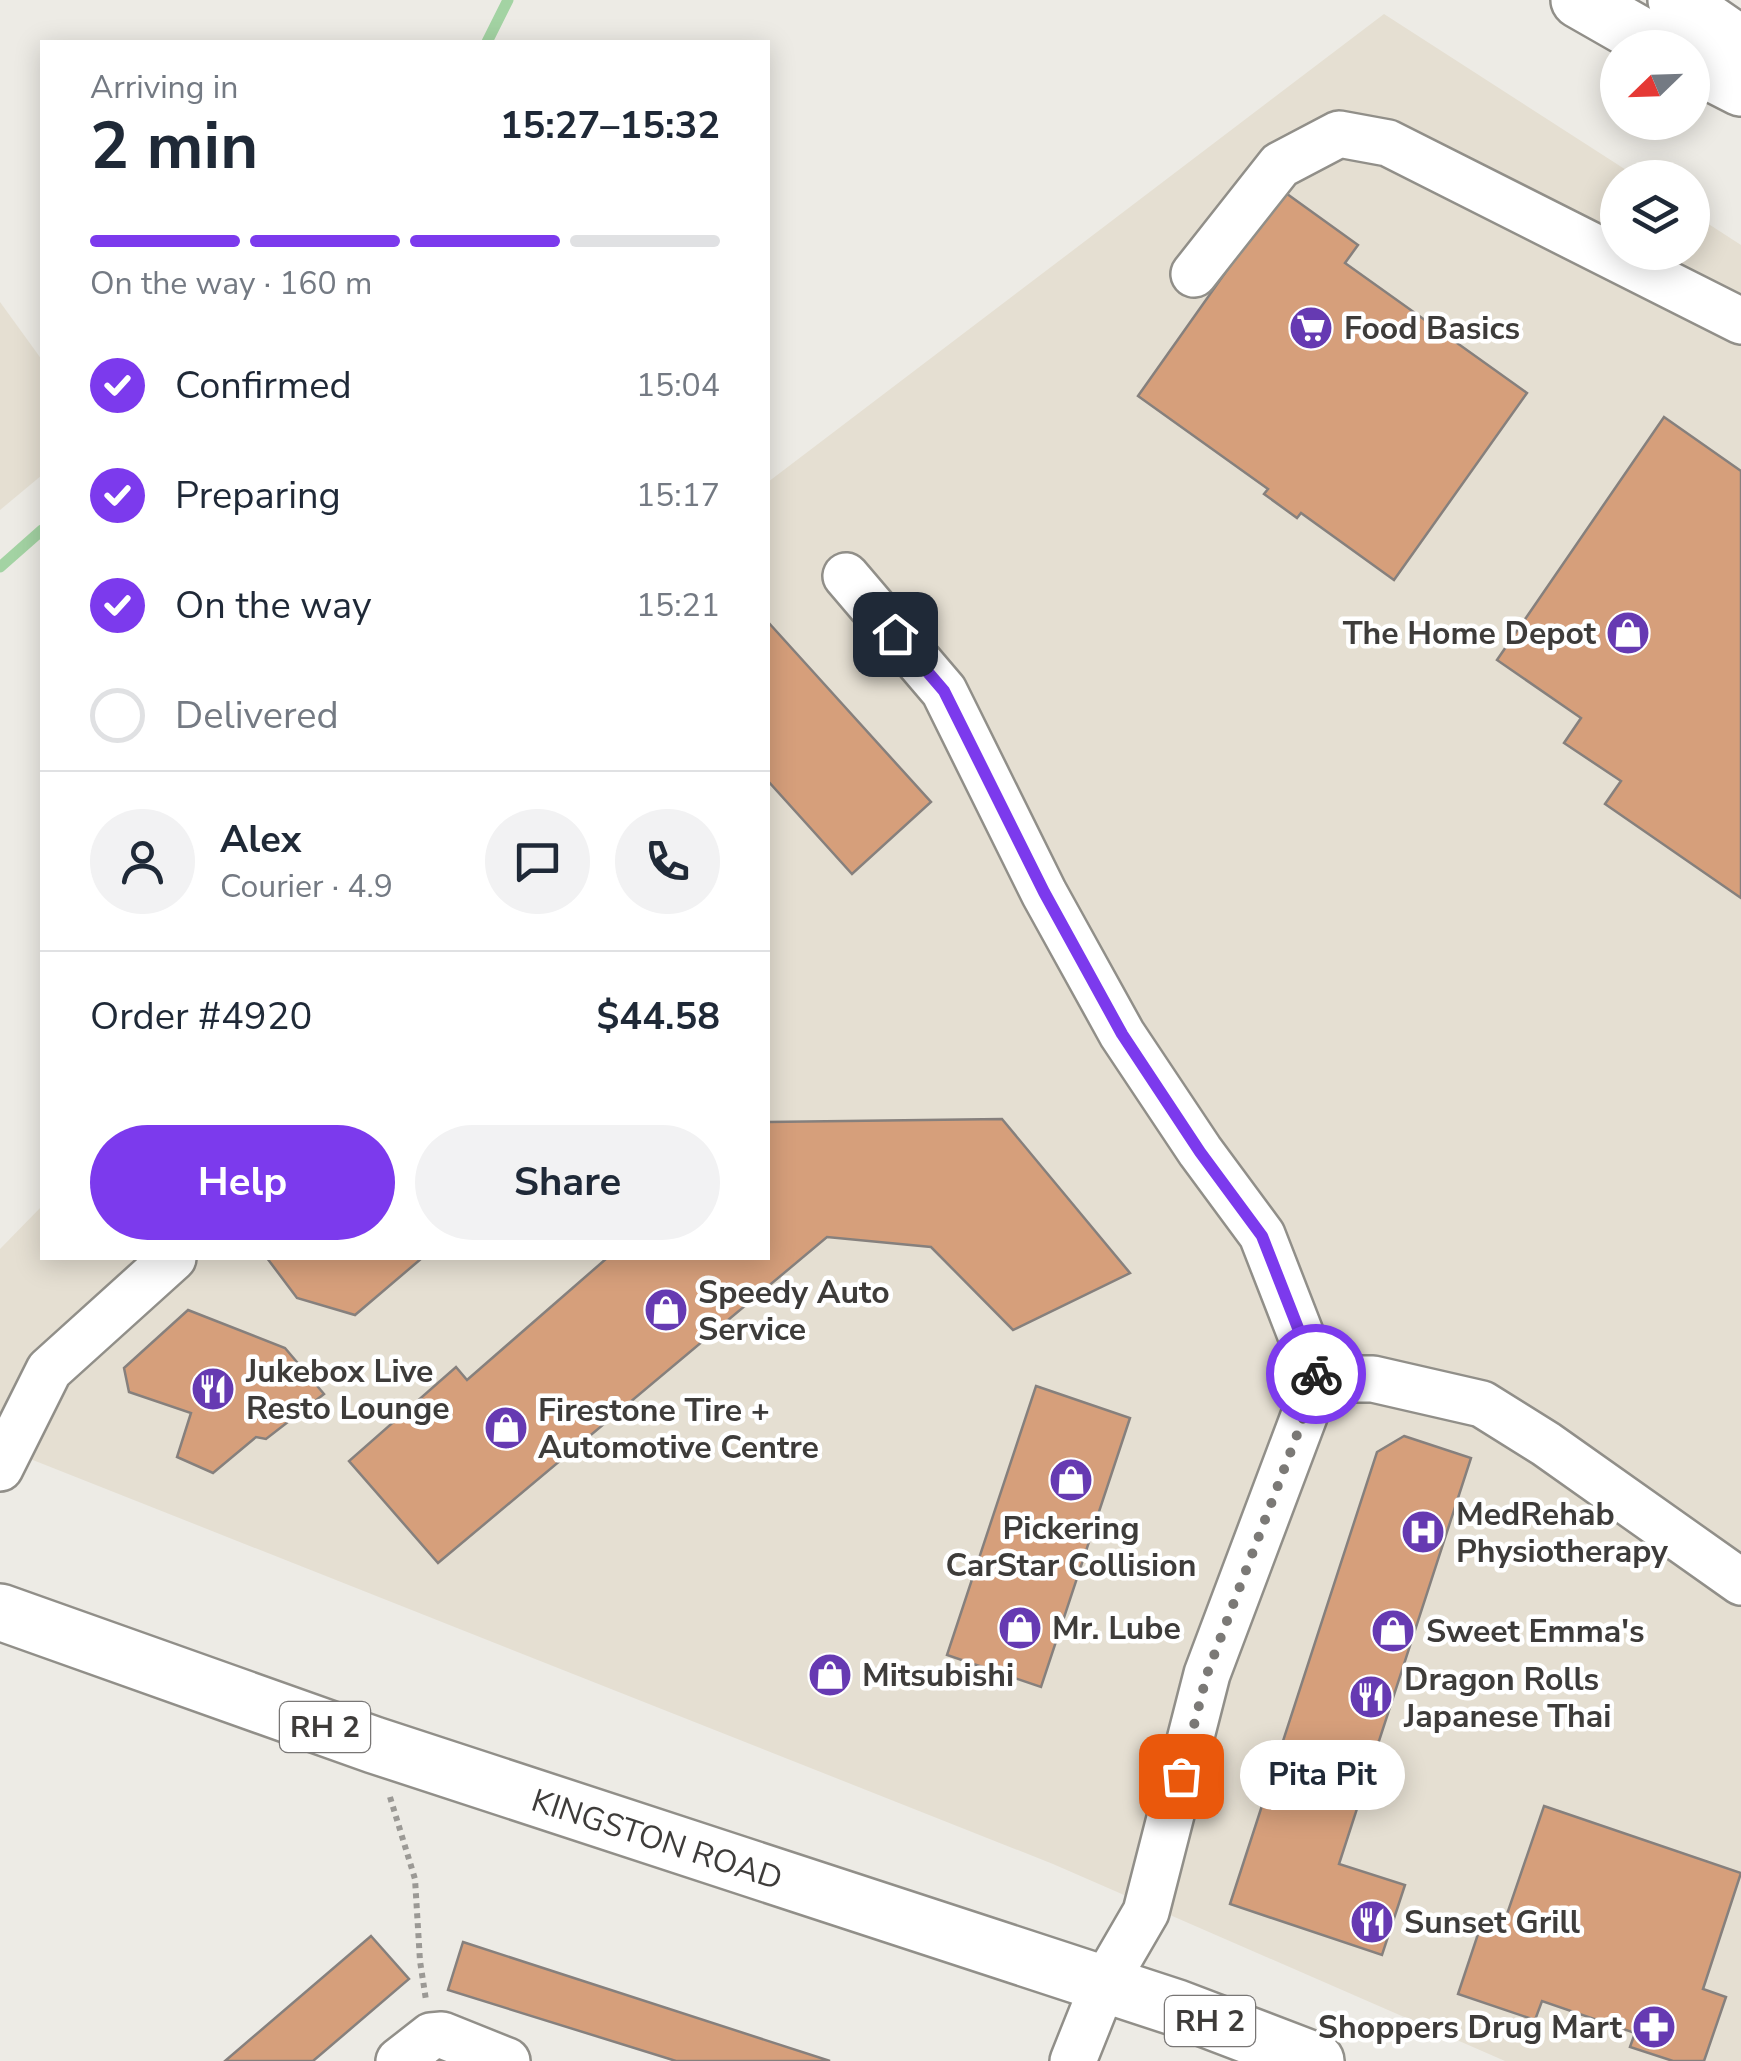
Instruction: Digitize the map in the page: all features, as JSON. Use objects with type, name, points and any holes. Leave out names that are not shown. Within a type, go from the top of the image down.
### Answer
[{"type":"main road","points":[[1580,0],[1632,30]]},
{"type":"main road","points":[[1676,0],[1741,45]]},
{"type":"main road","points":[[1710,72],[1741,88]]},
{"type":"main road","name":"KINGSTON ROAD","points":[[0,1612],[374,1745],[1177,2008],[1316,2061]]},
{"type":"street","points":[[1194,274],[1280,165],[1338,134],[1388,142],[1741,321]]},
{"type":"street","points":[[846,576],[944,691],[1044,892],[1122,1034],[1200,1152],[1262,1236],[1318,1379],[1207,1674],[1146,1912],[1103,1986],[1073,2061]]},
{"type":"street","points":[[0,1468],[49,1370],[171,1260]]},
{"type":"street","points":[[1318,1379],[1373,1379],[1482,1404],[1546,1444],[1741,1582]]},
{"type":"street","points":[[415,2048],[442,2035],[506,2061]]},
{"type":"path","points":[[374,1745],[415,1879],[420,1961],[415,2048]]},
{"type":"shaded area","points":[[1384,14],[1611,160],[1600,160],[1600,270],[1710,270],[1710,225],[1741,245],[1741,2061],[1505,2061],[1053,1864],[0,1447],[0,1249],[40,1208],[40,1260],[770,1260],[770,480]]},
{"type":"shaded area","points":[[0,302],[40,357],[40,477],[0,510]]},
{"type":"building","name":"Food Basics","points":[[1283,191],[1358,245],[1345,263],[1527,393],[1394,580],[1301,513],[1297,518],[1264,494],[1268,489],[1138,396]]},
{"type":"building","name":"The Home Depot","points":[[1664,417],[1741,471],[1741,898],[1605,804],[1621,781],[1564,743],[1581,718],[1497,660]]},
{"type":"building","points":[[770,624],[931,802],[852,874],[770,783]]},
{"type":"building","points":[[1002,1119],[1130,1273],[1013,1330],[931,1247],[827,1237],[438,1563],[349,1461],[456,1367],[467,1380],[605,1260],[770,1260],[770,1122]]},
{"type":"building","points":[[268,1260],[420,1260],[355,1315],[297,1298]]},
{"type":"building","points":[[188,1310],[285,1348],[324,1394],[266,1439],[256,1437],[213,1473],[177,1457],[191,1413],[129,1392],[124,1368]]},
{"type":"building","points":[[1036,1386],[1130,1418],[1041,1687],[947,1655]]},
{"type":"building","points":[[1404,1436],[1471,1458],[1339,1864],[1405,1885],[1382,1955],[1230,1904],[1377,1452]]},
{"type":"building","points":[[1544,1806],[1741,1873],[1703,1989],[1726,1997],[1704,2061],[1673,2061],[1630,2047],[1635,2033],[1542,2001],[1535,2020],[1458,1994],[1484,1916],[1504,1923]]},
{"type":"building","points":[[371,1936],[409,1979],[313,2061],[225,2061]]},
{"type":"building","points":[[463,1942],[830,2061],[676,2061],[448,1990]]},
{"type":"waterway","points":[[488,40],[508,0]]},
{"type":"waterway","points":[[0,567],[40,532]]},
{"type":"way so far","points":[[1181,1776],[1207,1674],[1318,1379],[1316,1374]]},
{"type":"place","name":"Food Basics","points":[[1311,328]]},
{"type":"place","name":"The Home Depot","points":[[1628,633]]},
{"type":"place","name":"Speedy Auto Service","points":[[666,1310]]},
{"type":"place","name":"Jukebox Live Resto Lounge","points":[[213,1389]]},
{"type":"place","name":"Firestone Tire + Automotive Centre","points":[[506,1428]]},
{"type":"place","name":"Pickering CarStar Collision","points":[[1071,1480]]},
{"type":"place","name":"MedRehab Physiotherapy","points":[[1423,1532]]},
{"type":"place","name":"Mr. Lube","points":[[1020,1628]]},
{"type":"place","name":"Sweet Emma's","points":[[1393,1631]]},
{"type":"place","name":"Mitsubishi","points":[[830,1675]]},
{"type":"place","name":"Dragon Rolls Japanese Thai","points":[[1371,1697]]},
{"type":"place","name":"Pita Pit","points":[[1181,1776]]},
{"type":"place","name":"Sunset Grill","points":[[1372,1922]]},
{"type":"place","name":"Shoppers Drug Mart","points":[[1654,2027]]},
{"type":"route","points":[[895,634],[944,691],[1044,892],[1122,1034],[1200,1152],[1262,1236],[1316,1374]]}]
